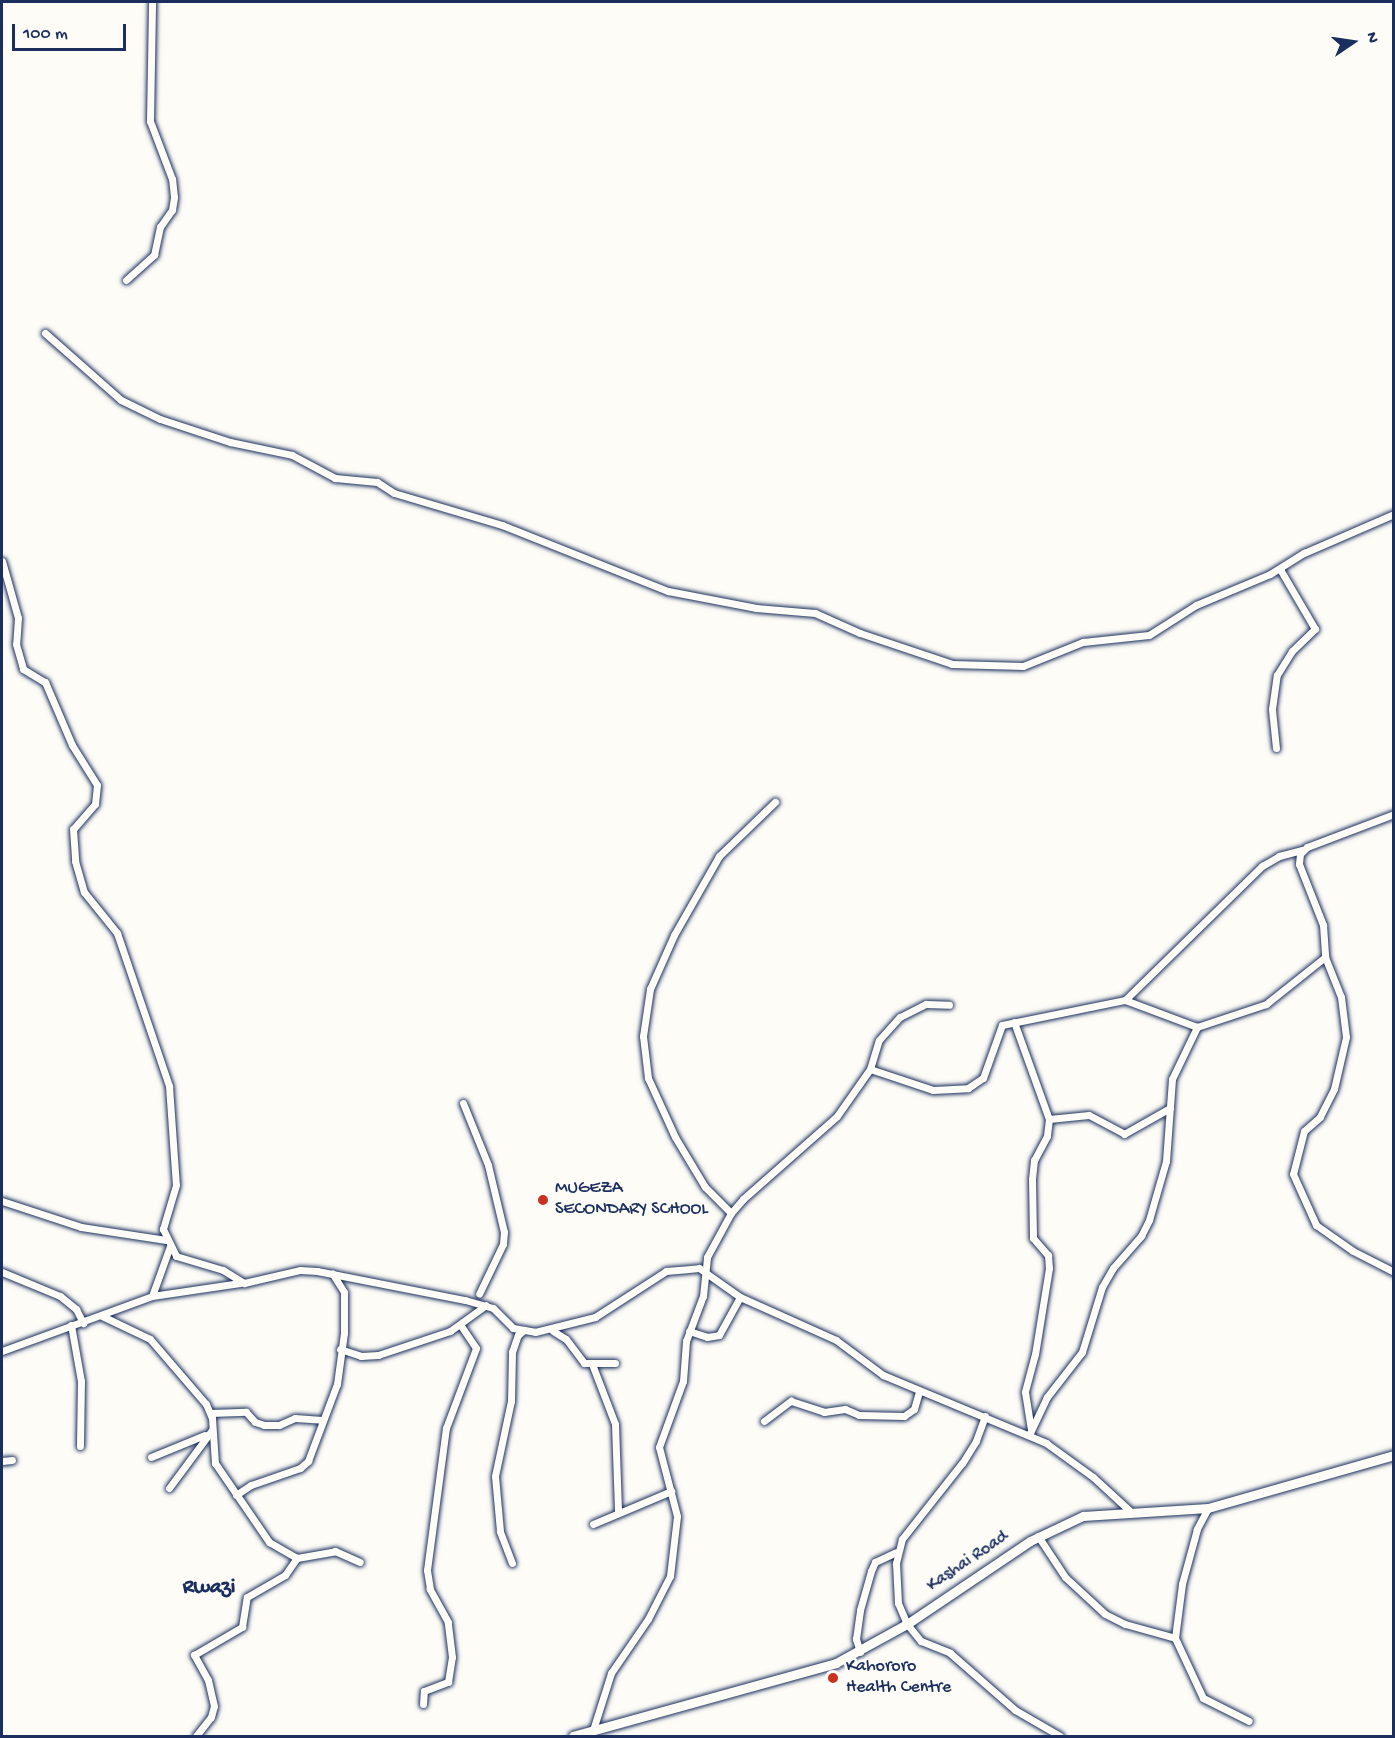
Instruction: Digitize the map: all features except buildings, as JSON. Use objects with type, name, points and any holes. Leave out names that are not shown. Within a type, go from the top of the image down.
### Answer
[{"type":"street","points":[[126,280],[154,255],[160,227],[172,210],[174,198],[172,179],[150,121],[152,2]]},
{"type":"street","points":[[45,333],[121,400],[160,419],[230,442],[292,455],[336,477],[377,482],[394,493],[502,525],[668,591],[756,608],[815,613],[860,633],[952,664],[1023,666],[1083,642],[1149,635],[1196,605],[1280,569],[1304,554],[1394,514]]},
{"type":"street","points":[[2,561],[18,618],[16,644],[22,669],[45,682],[72,746],[97,786],[95,804],[73,829],[75,861],[84,892],[117,933],[169,1086],[176,1185],[164,1222],[168,1243],[176,1256],[223,1270],[244,1283]]},
{"type":"street","points":[[1276,747],[1272,710],[1277,675],[1292,651],[1315,629],[1280,569]]},
{"type":"street","points":[[731,1213],[705,1187],[675,1137],[648,1078],[643,1036],[650,988],[674,935],[719,856],[775,802]]},
{"type":"street","points":[[870,1069],[933,1090],[968,1088],[983,1078],[1002,1025],[1125,999],[1262,866],[1279,856],[1302,850],[1394,814]]},
{"type":"street","points":[[1302,850],[1299,864],[1320,914],[1325,957],[1341,997],[1346,1036],[1328,1104],[1304,1131],[1297,1151],[1295,1185],[1310,1218],[1323,1231],[1394,1272]]},
{"type":"street","points":[[1125,999],[1197,1027],[1266,1004],[1325,957]]},
{"type":"street","points":[[592,1733],[611,1673],[648,1619],[670,1576],[677,1520],[659,1447],[683,1381],[689,1331],[703,1296],[710,1250],[731,1213],[837,1116],[870,1069],[879,1040],[900,1017],[926,1004],[949,1005]]},
{"type":"street","points":[[1014,1022],[1049,1119],[1047,1136],[1034,1160],[1032,1179],[1033,1238],[1048,1255],[1049,1268],[1035,1354],[1024,1392],[1030,1431]]},
{"type":"street","points":[[1030,1431],[1047,1397],[1082,1352],[1107,1277],[1141,1236],[1149,1220],[1166,1161],[1172,1079],[1197,1027]]},
{"type":"street","points":[[463,1103],[486,1159],[504,1232],[479,1294]]},
{"type":"street","points":[[1049,1119],[1089,1115],[1124,1134],[1170,1108]]},
{"type":"street","points":[[2,1201],[81,1227],[168,1243]]},
{"type":"street","points":[[152,1296],[168,1243]]},
{"type":"street","points":[[2,1351],[152,1296],[244,1283],[300,1270],[332,1273],[486,1305],[505,1322],[524,1330],[553,1331],[595,1317],[666,1271],[691,1267],[706,1272],[740,1297],[813,1327],[883,1375],[919,1391],[1030,1431],[1093,1477],[1132,1513]]},
{"type":"street","points":[[2,1272],[60,1296],[76,1309],[83,1323]]},
{"type":"street","points":[[236,1496],[256,1482],[305,1465],[337,1384],[345,1303],[340,1282],[332,1273]]},
{"type":"street","points":[[689,1331],[707,1337],[719,1335],[740,1297]]},
{"type":"street","points":[[340,1349],[361,1356],[378,1355],[461,1326],[486,1305]]},
{"type":"street","points":[[102,1316],[150,1339],[211,1413],[208,1432],[215,1464],[269,1542],[297,1558],[335,1551],[360,1562]]},
{"type":"street","points":[[71,1325],[81,1381],[80,1446]]},
{"type":"street","points":[[423,1704],[424,1691],[448,1682],[452,1657],[448,1622],[430,1589],[427,1570],[446,1428],[476,1348],[461,1326]]},
{"type":"street","points":[[512,1563],[500,1531],[495,1476],[511,1401],[512,1352],[518,1335],[524,1330]]},
{"type":"street","points":[[553,1331],[566,1339],[577,1358],[592,1364],[615,1363]]},
{"type":"street","points":[[592,1364],[615,1424],[618,1512]]},
{"type":"street","points":[[764,1421],[791,1401],[824,1412],[845,1409],[859,1415],[904,1416],[914,1409],[919,1391]]},
{"type":"street","points":[[211,1413],[246,1412],[255,1422],[264,1425],[279,1425],[295,1418],[322,1420]]},
{"type":"street","points":[[860,1652],[856,1639],[860,1610],[875,1562],[896,1552],[916,1520],[967,1456],[985,1416]]},
{"type":"street","points":[[151,1457],[208,1432]]},
{"type":"street","points":[[169,1488],[208,1432]]},
{"type":"street","name":"Kashai Road","points":[[573,1737],[766,1686],[860,1652],[907,1624],[1038,1536],[1083,1516],[1208,1508],[1394,1455]]},
{"type":"street","points":[[2,1461],[12,1460]]},
{"type":"street","points":[[593,1524],[671,1491]]},
{"type":"street","points":[[1208,1508],[1197,1528],[1182,1584],[1175,1638],[1203,1698],[1249,1721]]},
{"type":"street","points":[[1038,1536],[1065,1577],[1105,1614],[1125,1624],[1175,1638]]},
{"type":"street","points":[[896,1552],[898,1603],[907,1624],[921,1641],[950,1653],[1015,1710],[1060,1737]]},
{"type":"street","points":[[196,1737],[211,1717],[214,1706],[208,1680],[194,1655],[242,1627],[247,1597],[285,1575],[297,1558]]},
{"type":"place","name":"MUGEZA SECONDARY SCHOOL","points":[[543,1200]]},
{"type":"place","name":"Kahororo Health Centre","points":[[833,1678]]},
{"type":"district","name":"Rwazi","points":[[209,1589]]}]
